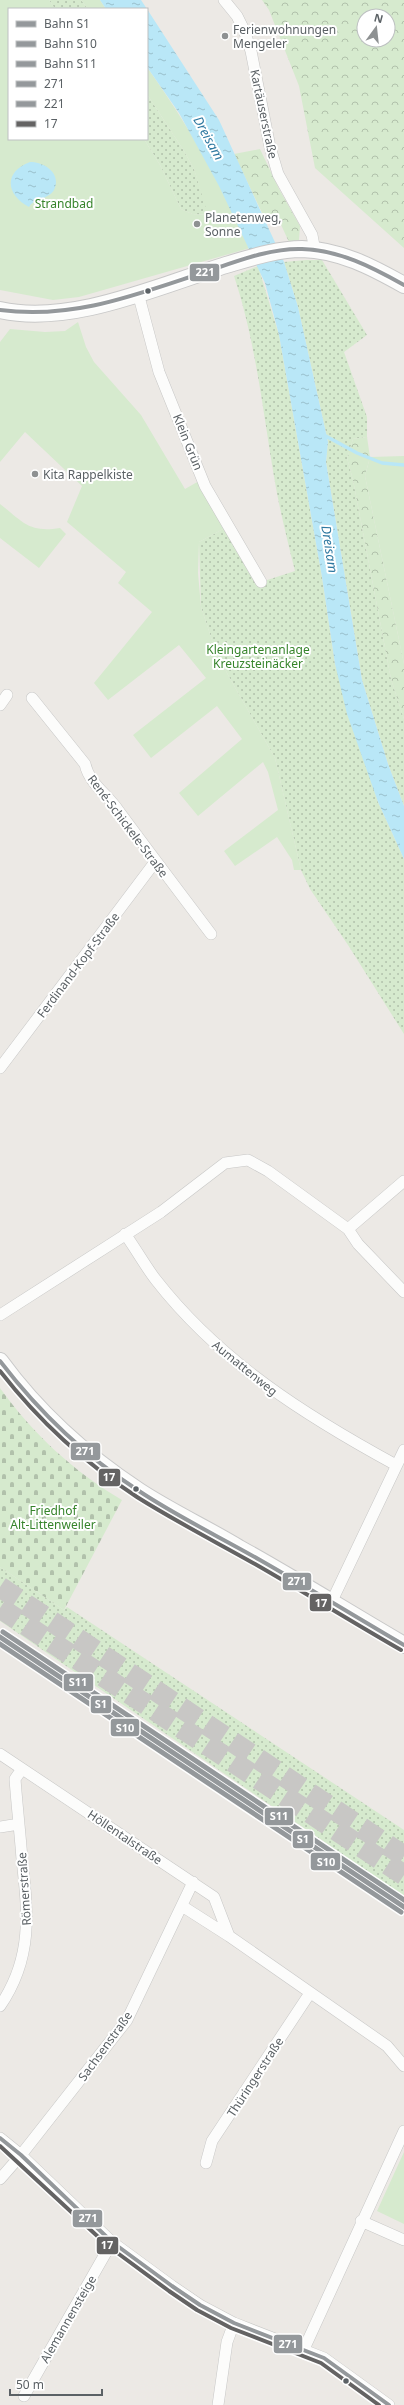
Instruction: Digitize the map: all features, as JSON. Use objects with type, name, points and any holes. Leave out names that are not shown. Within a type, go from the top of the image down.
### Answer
[{"type":"street","name":"Kartäuserstraße","points":[[224,0],[238,16],[249,44],[270,147],[278,174],[312,235],[315,251]]},
{"type":"street","points":[[0,310],[32,314],[74,310],[138,293],[229,264],[292,250],[315,251],[358,261],[404,285]]},
{"type":"street","name":"Klein Grün","points":[[138,293],[159,372],[205,486],[261,582]]},
{"type":"street","points":[[0,705],[7,695]]},
{"type":"street","name":"René-Schickele-Straße","points":[[32,698],[85,764],[87,774],[117,808],[155,862],[211,934]]},
{"type":"street","name":"Ferdinand-Kopf-Straße","points":[[0,1068],[155,862]]},
{"type":"street","points":[[0,1315],[161,1212],[225,1163],[248,1160],[268,1171],[348,1229],[358,1244],[404,1292]]},
{"type":"street","points":[[348,1229],[404,1181]]},
{"type":"street","name":"Aumattenweg","points":[[126,1234],[156,1279],[190,1318],[226,1355],[314,1419],[396,1465]]},
{"type":"street","points":[[0,1361],[36,1405],[59,1429],[111,1472],[148,1497],[223,1538],[404,1645]]},
{"type":"street","points":[[331,1603],[404,1450]]},
{"type":"street","name":"Höllentalstraße","points":[[0,1754],[214,1897],[229,1936]]},
{"type":"street","name":"Römerstraße","points":[[0,2006],[16,1978],[27,1937],[28,1912],[15,1780],[22,1769]]},
{"type":"street","points":[[0,1827],[19,1824]]},
{"type":"street","name":"Sachsenstraße","points":[[0,2179],[21,2155],[127,2020],[193,1882]]},
{"type":"street","points":[[182,1906],[229,1936],[387,2046],[404,2066]]},
{"type":"street","name":"Thüringerstraße","points":[[206,2163],[212,2141],[310,1993]]},
{"type":"street","points":[[304,2349],[361,2221],[404,2131]]},
{"type":"street","points":[[0,2138],[21,2155],[112,2242],[189,2298],[234,2323],[304,2349],[336,2366],[382,2403]]},
{"type":"street","points":[[361,2221],[404,2240]]},
{"type":"street","name":"Alemannensteige","points":[[24,2396],[112,2242]]},
{"type":"street","points":[[218,2405],[227,2342],[234,2323]]},
{"type":"green space","name":"Strandbad","points":[[0,0],[49,0],[54,8],[8,8],[8,140],[145,140],[160,165],[181,209],[192,214],[208,215],[194,169],[148,96],[148,68],[190,132],[228,201],[250,248],[79,297],[53,300],[0,290]]},
{"type":"green space","points":[[49,0],[81,0],[87,8],[54,8]]},
{"type":"green space","points":[[81,0],[100,0],[105,8],[87,8]]},
{"type":"green space","points":[[262,0],[404,0],[404,248],[315,168],[299,86],[269,10]]},
{"type":"green space","points":[[148,96],[194,169],[209,215],[192,214],[181,209],[160,165],[145,140],[148,140]]},
{"type":"green space","points":[[260,149],[279,189],[300,226],[299,240],[289,242],[276,214],[264,217],[234,154]]},
{"type":"green space","points":[[322,260],[367,335],[344,352],[367,417],[367,437],[353,439],[347,458],[353,480],[391,679],[404,719],[404,806],[388,764],[362,680],[326,462],[328,442],[298,307],[284,262]]},
{"type":"green space","name":"Kleingartenanlage Kreuzsteinäcker","points":[[258,266],[279,335],[322,577],[335,664],[378,802],[404,859],[404,1034],[348,945],[310,889],[301,870],[275,758],[228,675],[214,646],[201,607],[199,542],[225,528],[258,583],[295,571],[276,488],[254,355],[242,302],[234,276]]},
{"type":"green space","points":[[78,322],[86,347],[94,362],[141,415],[185,489],[199,481],[225,528],[199,542],[198,573],[201,607],[214,646],[228,675],[275,758],[301,870],[294,870],[292,860],[277,837],[235,866],[224,851],[278,810],[268,772],[263,762],[198,816],[179,793],[242,739],[217,706],[151,758],[133,735],[206,678],[179,645],[108,700],[94,683],[152,612],[118,583],[126,572],[67,522],[82,486],[25,432],[0,462],[0,342],[10,329],[45,332],[65,331]]},
{"type":"green space","points":[[367,437],[370,457],[365,476],[404,664],[404,719],[391,679],[353,480],[347,458],[353,439]]},
{"type":"green space","points":[[404,456],[404,664],[365,476],[370,457]]},
{"type":"green space","points":[[0,504],[27,525],[41,529],[60,528],[66,534],[39,568],[0,538]]},
{"type":"green space","name":"Friedhof Alt-Littenweiler","points":[[0,1388],[26,1421],[55,1450],[87,1477],[122,1500],[64,1610],[0,1567]]},
{"type":"green space","points":[[0,1567],[64,1610],[67,1607],[404,1830],[404,1896],[0,1621]]},
{"type":"green space","points":[[404,2152],[404,2224],[377,2211]]},
{"type":"water","points":[[100,0],[141,0],[146,8],[105,8]]},
{"type":"water","name":"Dreisam","points":[[148,11],[219,120],[284,262],[298,307],[328,442],[326,462],[362,680],[388,764],[404,806],[404,859],[378,802],[347,714],[335,664],[322,577],[279,335],[265,283],[219,186],[179,113],[148,68]]},
{"type":"water","points":[[30,162],[46,166],[54,174],[56,184],[54,190],[48,196],[34,202],[29,207],[21,202],[16,196],[12,190],[11,184],[12,177],[15,172],[21,166]]},
{"type":"waterway","points":[[322,434],[357,453],[382,463],[404,465]]},
{"type":"tunnel","points":[[0,1587],[404,1856]]},
{"type":"tunnel","points":[[0,1608],[404,1875]]},
{"type":"rail line","name":"S11","points":[[3,1632],[404,1900]]},
{"type":"rail line","name":"S1","points":[[0,1637],[404,1907]]},
{"type":"rail line","name":"S10","points":[[0,1644],[401,1912]]},
{"type":"transit line","name":"221","points":[[0,310],[28,312],[81,308],[133,295],[256,255],[291,249],[316,250],[342,256],[380,272],[404,285]]},
{"type":"transit line","name":"271","points":[[0,1361],[31,1398],[64,1432],[119,1477],[169,1510],[260,1560],[404,1645]]},
{"type":"transit line","name":"17","points":[[0,1371],[30,1407],[63,1440],[118,1484],[137,1497],[401,1650]]},
{"type":"transit line","name":"271","points":[[0,2138],[21,2155],[112,2242],[172,2286],[200,2305],[234,2323],[324,2358],[389,2405]]},
{"type":"transit line","name":"17","points":[[0,2146],[108,2246],[169,2291],[197,2310],[231,2328],[321,2363],[379,2405]]},
{"type":"place","name":"Ferienwohnungen Mengeler","points":[[225,36]]},
{"type":"place","name":"Planetenweg, Sonne","points":[[197,224]]},
{"type":"place","name":"Kita Rappelkiste","points":[[35,474]]}]
